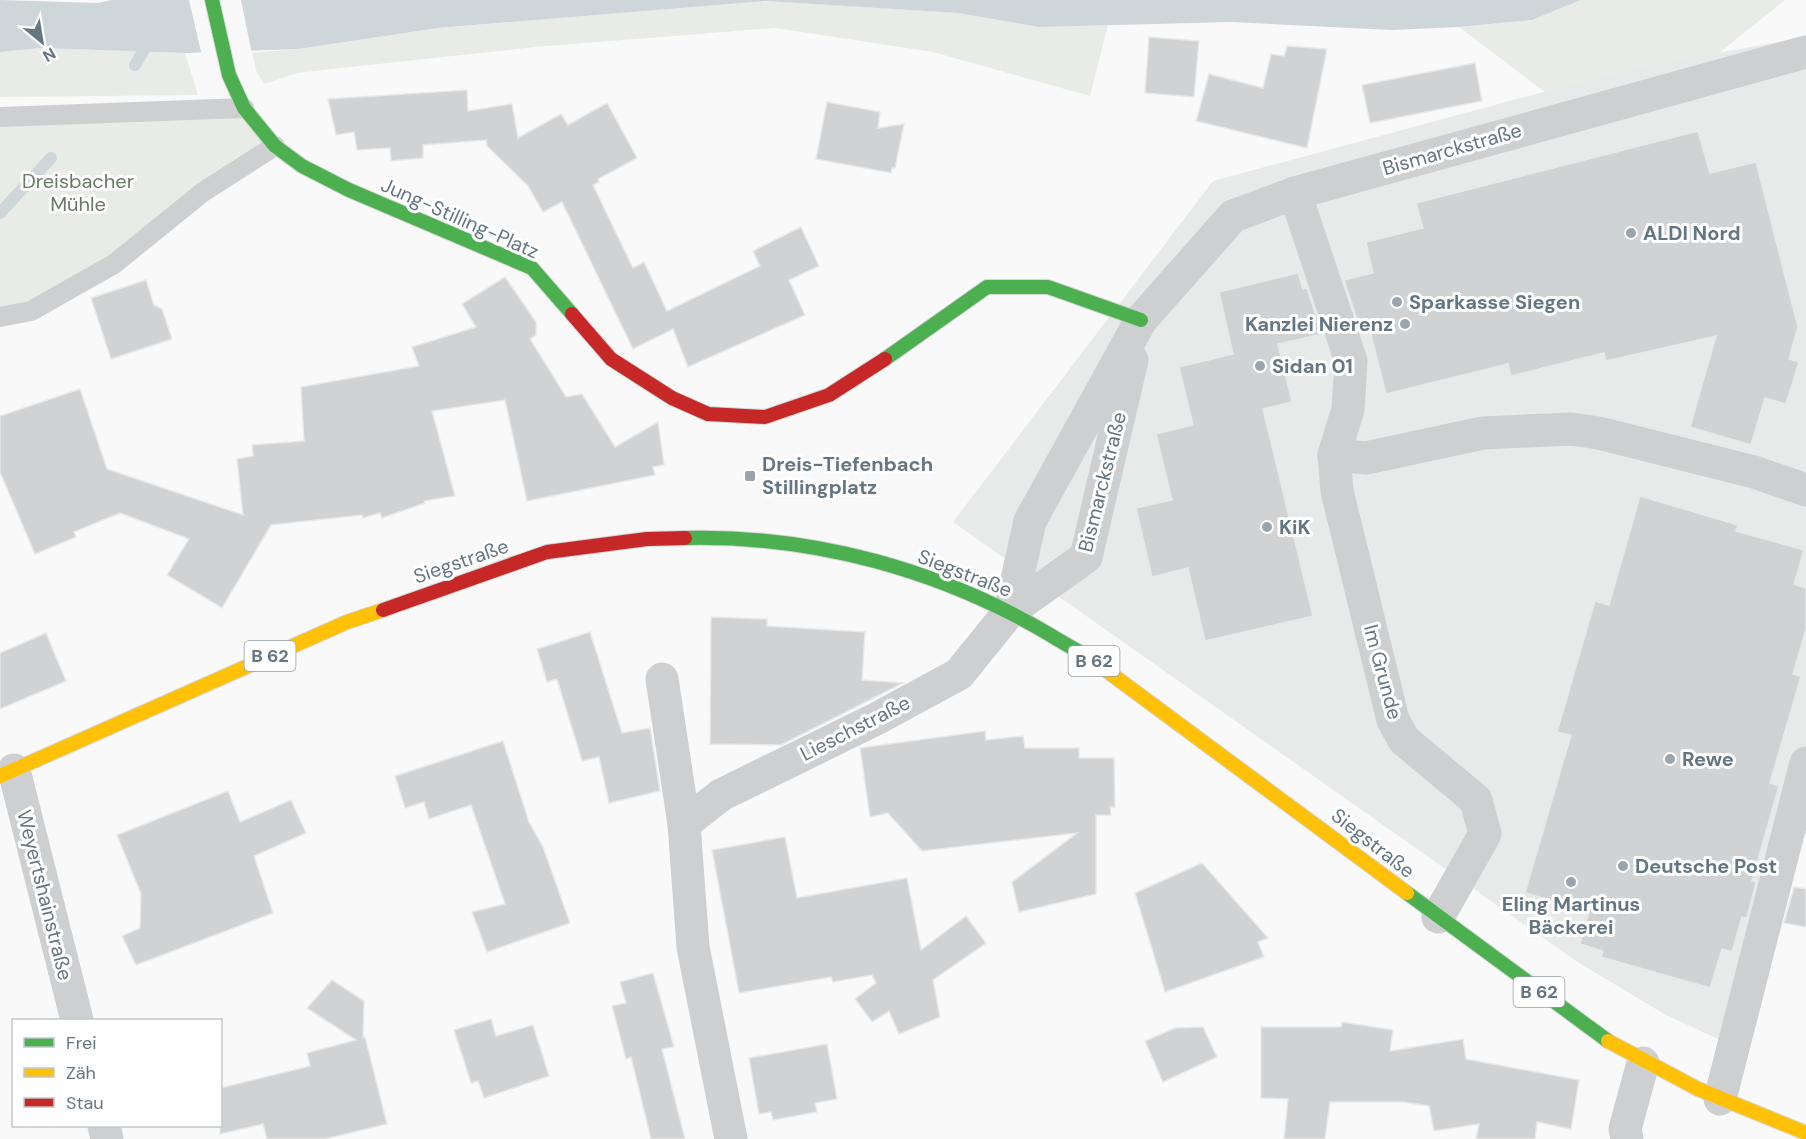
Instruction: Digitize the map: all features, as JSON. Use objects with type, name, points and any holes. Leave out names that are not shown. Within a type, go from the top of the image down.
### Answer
[{"type":"main road","name":"Jung-Stilling-Platz","points":[[212,0],[229,75],[244,108],[275,146],[302,166],[349,190],[532,268],[610,359],[672,398],[708,414],[765,417],[830,395],[912,341],[987,286],[1048,287],[1141,320]]},
{"type":"main road","name":"Siegstraße","points":[[7,773],[347,622],[547,552],[647,539],[729,537],[847,553],[943,581],[1010,611],[1094,661],[1596,1034],[1643,1063],[1720,1099],[1806,1133]]},
{"type":"street","name":"Bismarckstraße","points":[[1010,611],[1030,521],[1141,320],[1233,216],[1295,194],[1806,52]]},
{"type":"street","name":"Im Grunde","points":[[1295,194],[1351,361],[1348,410],[1334,455],[1337,491],[1393,720],[1404,740],[1476,800],[1485,834],[1438,917]]},
{"type":"street","name":"Bismarckstraße","points":[[1010,611],[1086,557],[1141,320]]},
{"type":"street","points":[[1334,455],[1366,458],[1483,433],[1571,429],[1599,433],[1754,472],[1806,490]]},
{"type":"street","name":"Lieschstraße","points":[[684,824],[721,795],[959,674],[1010,611]]},
{"type":"street","points":[[662,679],[684,824],[693,947],[731,1139]]},
{"type":"street","points":[[1720,1099],[1806,763]]},
{"type":"street","name":"Weyertshainstraße","points":[[7,773],[77,1019]]},
{"type":"street","points":[[1627,1139],[1625,1129],[1643,1063]]},
{"type":"lane","points":[[0,117],[244,108]]},
{"type":"lane","points":[[0,317],[31,311],[114,264],[203,192],[275,146]]},
{"type":"shaded area","points":[[0,0],[98,3],[111,0],[1581,0],[1532,20],[1392,30],[1232,22],[1039,27],[958,13],[766,1],[438,28],[298,49],[185,53],[40,48],[0,52]]},
{"type":"shaded area","points":[[1806,37],[1806,802],[1746,1052],[1666,1015],[1576,961],[953,522],[1213,181],[1632,68]]},
{"type":"green space","points":[[1581,0],[1785,0],[1719,53],[1632,68],[1545,92],[1459,27],[1532,20]]},
{"type":"green space","points":[[771,1],[958,13],[1039,27],[1108,25],[1090,96],[933,52],[775,28],[535,47],[323,70],[297,73],[264,84],[256,70],[252,53],[298,49],[438,28]]},
{"type":"green space","points":[[40,48],[185,53],[198,95],[0,97],[0,52]]},
{"type":"green space","name":"Dreisbacher Mühle","points":[[244,108],[275,146],[114,264],[0,317],[0,117]]},
{"type":"pier","points":[[189,0],[241,0],[252,54],[202,56]]},
{"type":"building","points":[[1149,37],[1199,41],[1194,97],[1145,93]]},
{"type":"building","points":[[1287,46],[1327,49],[1307,148],[1196,121],[1209,74],[1263,88],[1271,54],[1284,56]]},
{"type":"building","points":[[1475,63],[1482,101],[1370,123],[1362,85]]},
{"type":"building","points":[[467,90],[468,111],[512,104],[518,138],[561,114],[568,125],[607,103],[637,158],[598,179],[599,182],[593,185],[633,268],[644,262],[667,311],[760,266],[753,251],[801,227],[819,266],[789,280],[805,315],[688,367],[673,329],[633,349],[562,202],[543,212],[528,186],[487,146],[486,140],[423,145],[423,158],[391,161],[390,148],[357,150],[354,132],[336,135],[328,99]]},
{"type":"building","points":[[827,102],[880,112],[878,128],[904,124],[895,168],[892,168],[891,173],[816,159]]},
{"type":"building","points":[[1698,131],[1710,173],[1756,162],[1798,327],[1789,359],[1799,362],[1786,404],[1765,398],[1751,445],[1690,427],[1716,336],[1606,361],[1604,353],[1511,376],[1508,364],[1386,394],[1368,323],[1359,325],[1344,280],[1373,273],[1366,242],[1423,228],[1416,203]]},
{"type":"building","points":[[1298,273],[1303,289],[1307,288],[1322,334],[1278,344],[1292,402],[1263,409],[1313,616],[1205,641],[1188,568],[1152,577],[1136,508],[1172,500],[1156,434],[1193,425],[1179,367],[1233,354],[1219,292]]},
{"type":"building","points":[[505,277],[536,322],[536,335],[530,339],[566,397],[582,394],[615,447],[658,422],[664,465],[653,467],[655,475],[527,501],[505,400],[432,411],[455,496],[424,501],[425,503],[382,518],[380,513],[363,518],[362,515],[271,525],[222,608],[167,575],[189,539],[120,513],[74,532],[76,537],[35,554],[0,472],[0,416],[80,389],[107,469],[243,515],[237,459],[253,456],[252,445],[304,441],[301,387],[419,366],[412,347],[476,327],[462,304]]},
{"type":"building","points":[[146,280],[154,305],[162,309],[172,339],[111,359],[91,298]]},
{"type":"building","name":"Rewe","points":[[1640,496],[1738,525],[1736,531],[1804,550],[1794,584],[1806,588],[1806,629],[1793,674],[1801,676],[1770,783],[1779,786],[1752,881],[1756,882],[1747,918],[1742,917],[1732,952],[1722,949],[1710,988],[1601,957],[1603,951],[1580,944],[1589,911],[1525,893],[1571,735],[1557,732],[1595,601],[1609,605]]},
{"type":"building","points":[[711,617],[767,619],[767,626],[865,632],[862,680],[903,683],[781,745],[710,744]]},
{"type":"building","points":[[590,632],[622,733],[650,728],[660,791],[609,803],[599,757],[582,761],[557,679],[547,682],[537,649]]},
{"type":"building","points":[[46,633],[66,681],[0,709],[0,653]]},
{"type":"building","points":[[985,731],[986,740],[1023,736],[1025,748],[1079,748],[1079,758],[1114,758],[1115,807],[1110,807],[1111,815],[1096,815],[1096,894],[1019,912],[1012,882],[1077,833],[922,851],[888,813],[870,817],[860,748]]},
{"type":"building","points":[[503,741],[529,822],[543,847],[570,923],[487,952],[472,912],[505,904],[471,805],[429,819],[424,802],[405,808],[395,776]]},
{"type":"building","points":[[228,791],[240,822],[291,800],[306,833],[254,856],[273,913],[136,965],[122,936],[140,928],[141,894],[117,835]]},
{"type":"building","points":[[785,837],[797,898],[907,878],[921,950],[966,916],[986,943],[933,980],[940,1017],[899,1034],[889,1011],[872,1022],[855,999],[876,983],[872,975],[833,982],[831,977],[739,993],[712,850]]},
{"type":"building","points":[[1202,863],[1268,938],[1258,942],[1264,957],[1165,992],[1135,893]]},
{"type":"building","points":[[1794,887],[1806,889],[1806,927],[1784,923]]},
{"type":"building","points":[[653,973],[674,1047],[662,1049],[685,1139],[651,1139],[631,1057],[626,1059],[612,1006],[626,1003],[620,982]]},
{"type":"building","points":[[332,980],[364,1001],[363,1038],[365,1037],[387,1124],[325,1139],[267,1139],[263,1124],[220,1134],[222,1088],[310,1066],[307,1053],[356,1040],[307,1008]]},
{"type":"building","points":[[491,1019],[496,1036],[533,1025],[549,1076],[484,1098],[478,1081],[471,1083],[454,1030]]},
{"type":"building","points":[[1342,1022],[1393,1030],[1390,1051],[1463,1039],[1466,1059],[1579,1080],[1571,1129],[1537,1122],[1535,1139],[1476,1139],[1479,1124],[1434,1131],[1429,1106],[1403,1102],[1330,1102],[1325,1139],[1284,1139],[1288,1099],[1261,1098],[1261,1027],[1341,1027]]},
{"type":"building","points":[[1203,1027],[1217,1057],[1163,1082],[1145,1041],[1175,1028]]},
{"type":"building","points":[[827,1044],[837,1099],[815,1103],[817,1112],[773,1120],[771,1112],[759,1114],[749,1058]]},
{"type":"waterway","points":[[135,65],[151,38]]},
{"type":"waterway","points":[[0,213],[51,158]]},
{"type":"traffic: fast","points":[[212,0],[229,75],[244,108],[275,146],[302,166],[349,190],[532,268],[572,314]]},
{"type":"traffic: fast","points":[[885,359],[987,287],[1048,287],[1141,320]]},
{"type":"traffic: fast","points":[[685,538],[733,539],[829,550],[922,575],[966,592],[1010,613],[1099,665]]},
{"type":"traffic: fast","points":[[1407,893],[1608,1041]]},
{"type":"traffic: slow","points":[[0,776],[347,622],[383,610]]},
{"type":"traffic: slow","points":[[1099,665],[1407,893]]},
{"type":"traffic: slow","points":[[1608,1041],[1698,1089],[1806,1133]]},
{"type":"traffic: jam","points":[[572,314],[611,359],[672,398],[708,414],[765,417],[829,395],[885,359]]},
{"type":"traffic: jam","points":[[383,610],[547,552],[647,539],[685,538]]},
{"type":"place","name":"ALDI Nord","points":[[1631,233]]},
{"type":"place","name":"Sparkasse Siegen","points":[[1397,302]]},
{"type":"place","name":"Kanzlei Nierenz","points":[[1405,324]]},
{"type":"place","name":"Sidan 01","points":[[1260,366]]},
{"type":"place","name":"Dreis-Tiefenbach Stillingplatz","points":[[750,476]]},
{"type":"place","name":"KiK","points":[[1267,527]]},
{"type":"place","name":"Rewe","points":[[1670,759]]},
{"type":"place","name":"Deutsche Post","points":[[1623,866]]},
{"type":"place","name":"Eling Martinus Bäckerei","points":[[1571,882]]}]
